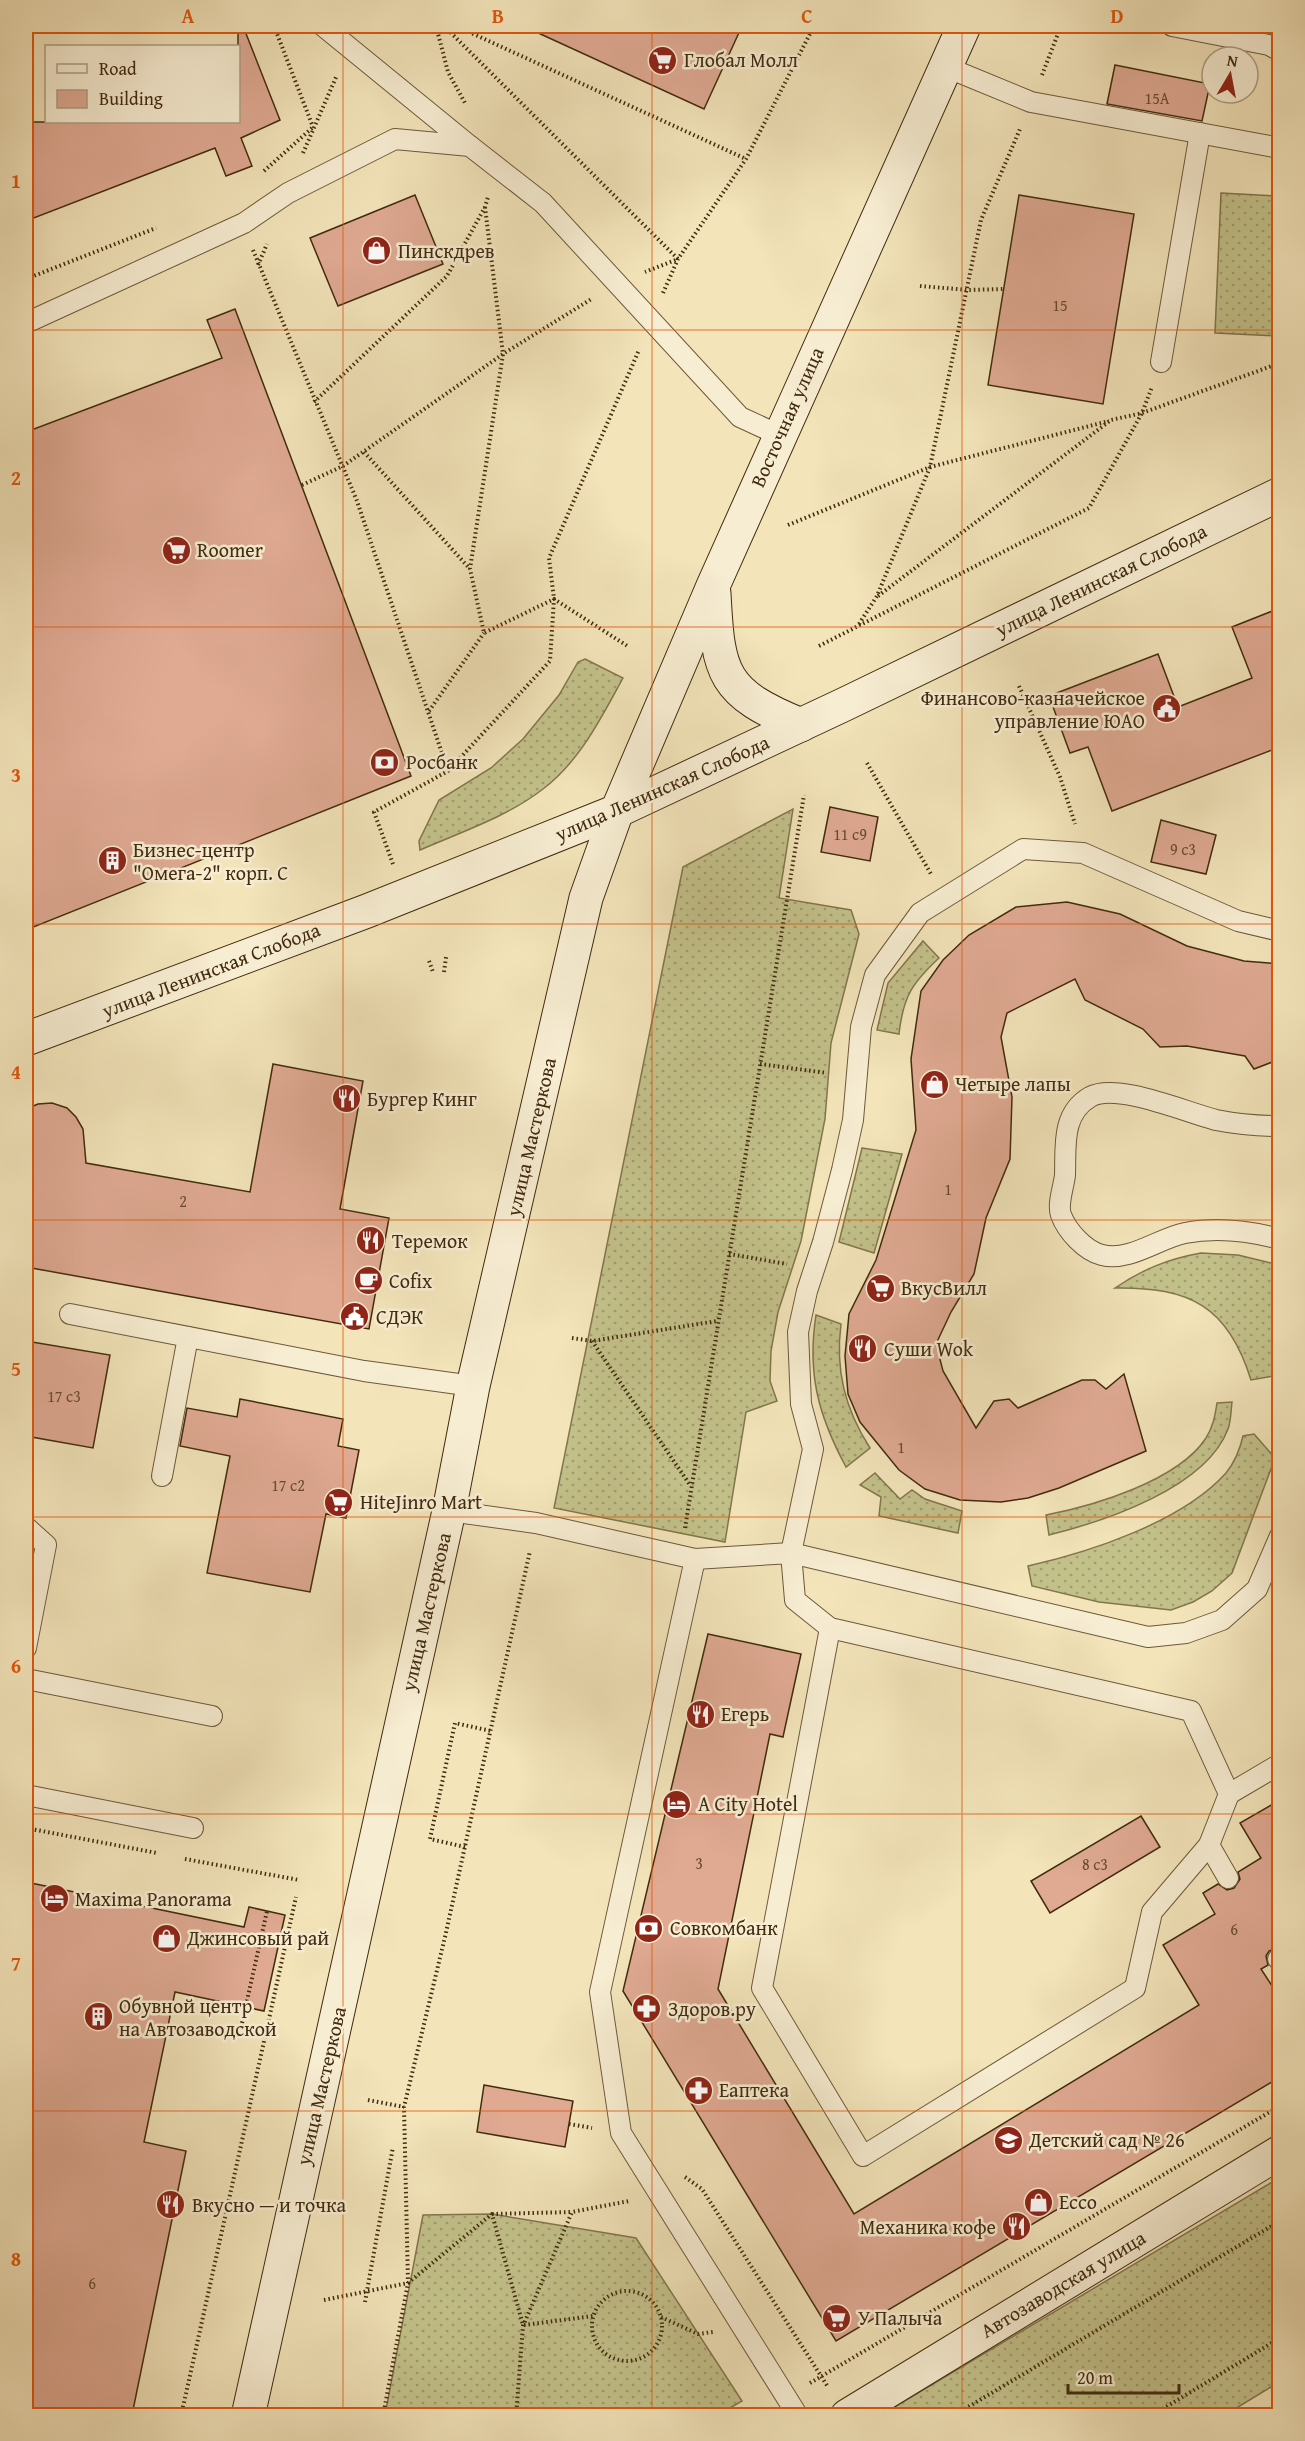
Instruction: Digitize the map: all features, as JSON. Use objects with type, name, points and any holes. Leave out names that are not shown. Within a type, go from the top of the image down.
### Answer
[{"type":"main road","name":"Восточная улица","points":[[617,811],[779,435],[964,26]]},
{"type":"main road","name":"улица Ленинская Слобода","points":[[26,1039],[367,911],[617,811],[1280,494]]},
{"type":"main road","points":[[713,586],[717,645],[728,680],[763,710],[801,725]]},
{"type":"main road","name":"улица Мастеркова","points":[[248,2415],[448,1511],[473,1386],[586,898],[617,811]]},
{"type":"main road","name":"Автозаводская улица","points":[[838,2403],[1280,2152]]},
{"type":"lane","points":[[323,26],[543,203],[618,283],[651,323],[740,417],[779,435]]},
{"type":"lane","points":[[1172,26],[1269,45],[1280,51]]},
{"type":"lane","points":[[946,67],[1031,102],[1280,148]]},
{"type":"lane","points":[[1161,362],[1200,133]]},
{"type":"lane","points":[[26,323],[244,223],[288,193],[395,139],[470,146]]},
{"type":"lane","points":[[1229,1794],[1191,1711],[830,1628],[795,1600],[791,1553],[813,1449],[801,1404],[798,1332],[807,1291],[842,1170],[853,1120],[861,1027],[875,975],[920,913],[1023,849],[1083,853],[1238,921],[1280,931]]},
{"type":"lane","points":[[1280,1126],[1219,1120],[1127,1093],[1105,1092],[1089,1097],[1072,1114],[1065,1138],[1065,1175],[1060,1212],[1069,1230],[1083,1244],[1102,1255],[1122,1255],[1185,1233],[1227,1231],[1280,1239]]},
{"type":"lane","points":[[70,1314],[364,1371],[473,1386]]},
{"type":"lane","points":[[162,1476],[188,1337]]},
{"type":"lane","points":[[448,1511],[536,1523],[688,1557],[791,1553],[1148,1637],[1186,1633],[1222,1620],[1257,1589],[1280,1536]]},
{"type":"lane","points":[[26,1527],[46,1545],[26,1648]]},
{"type":"lane","points":[[688,1557],[600,1992],[621,2133],[798,2415]]},
{"type":"lane","points":[[830,1628],[762,1988],[863,2156],[1135,1988],[1152,1912],[1209,1845],[1229,1794],[1280,1764]]},
{"type":"lane","points":[[26,1679],[212,1716]]},
{"type":"lane","points":[[26,1795],[193,1828]]},
{"type":"lane","points":[[1209,1845],[1228,1878]]},
{"type":"path","points":[[274,26],[313,127]]},
{"type":"path","points":[[436,26],[448,72]]},
{"type":"path","points":[[302,485],[343,466],[503,354],[618,283],[678,259],[444,26]]},
{"type":"path","points":[[456,26],[746,159],[814,26]]},
{"type":"path","points":[[859,624],[877,596],[930,467],[981,220],[1061,26]]},
{"type":"path","points":[[260,175],[313,127],[349,47]]},
{"type":"path","points":[[314,402],[447,276],[485,207],[503,354],[470,569],[483,633]]},
{"type":"path","points":[[26,279],[168,224]]},
{"type":"path","points":[[920,286],[968,290],[1004,288]]},
{"type":"path","points":[[267,288],[343,466],[448,771]]},
{"type":"path","points":[[788,525],[930,467],[1142,413],[1280,363]]},
{"type":"path","points":[[819,646],[1089,508],[1142,413]]},
{"type":"path","points":[[877,596],[1111,420]]},
{"type":"path","points":[[364,452],[470,569]]},
{"type":"path","points":[[394,867],[375,812],[448,771],[550,661],[554,598],[549,558]]},
{"type":"path","points":[[428,711],[483,633],[554,598]]},
{"type":"path","points":[[554,598],[629,647]]},
{"type":"path","points":[[1019,686],[1060,777],[1083,853]]},
{"type":"path","points":[[867,763],[944,898]]},
{"type":"path","points":[[688,1557],[690,1486],[804,795]]},
{"type":"path","points":[[444,972],[446,957]]},
{"type":"path","points":[[429,961],[433,972]]},
{"type":"path","points":[[760,1064],[856,1076]]},
{"type":"path","points":[[729,1254],[778,1262]]},
{"type":"path","points":[[572,1338],[592,1341],[717,1321]]},
{"type":"path","points":[[592,1341],[690,1486]]},
{"type":"path","points":[[383,2415],[408,2283],[404,2107],[465,1847],[536,1523]]},
{"type":"path","points":[[465,1847],[430,1839],[455,1723],[491,1731]]},
{"type":"path","points":[[26,1828],[166,1855]]},
{"type":"path","points":[[178,1857],[299,1880]]},
{"type":"path","points":[[181,2415],[296,1897]]},
{"type":"path","points":[[242,2023],[267,1911]]},
{"type":"path","points":[[368,2100],[404,2107]]},
{"type":"path","points":[[838,2403],[821,2377],[1280,2106]]},
{"type":"path","points":[[365,2302],[393,2147]]},
{"type":"path","points":[[324,2300],[408,2283],[492,2214],[572,2212],[702,2189]]},
{"type":"path","points":[[516,2415],[523,2325],[572,2212]]},
{"type":"path","points":[[492,2214],[523,2325]]},
{"type":"path","points":[[953,2415],[1280,2221]]},
{"type":"path","points":[[616,2292],[638,2292],[656,2306],[662,2327],[660,2338],[647,2355],[637,2359],[616,2359],[606,2354],[593,2337],[593,2316],[598,2306],[616,2292]]},
{"type":"path","points":[[523,2325],[593,2316]]},
{"type":"path","points":[[1151,2415],[1280,2338]]},
{"type":"path","points":[[384,2408],[391,2415]]},
{"type":"shaded area","points":[[1221,193],[1279,196],[1279,336],[1215,333]]},
{"type":"shaded area","points":[[585,659],[623,678],[589,738],[568,765],[543,789],[514,808],[420,850],[419,841],[439,800],[491,768],[523,739],[559,695],[578,662]]},
{"type":"shaded area","points":[[793,809],[779,898],[851,910],[859,934],[831,1043],[825,1119],[801,1241],[778,1312],[771,1351],[770,1381],[777,1401],[746,1412],[725,1542],[554,1508],[683,867]]},
{"type":"shaded area","points":[[923,941],[939,958],[910,991],[903,1010],[899,1034],[877,1030],[888,983]]},
{"type":"shaded area","points":[[862,1148],[902,1154],[874,1253],[839,1242]]},
{"type":"shaded area","points":[[1201,1253],[1238,1255],[1279,1265],[1279,1375],[1251,1380],[1231,1334],[1218,1318],[1202,1306],[1185,1297],[1165,1292],[1115,1288],[1156,1266]]},
{"type":"shaded area","points":[[816,1315],[841,1324],[839,1357],[844,1389],[854,1419],[870,1448],[846,1467],[828,1429],[817,1393],[813,1356]]},
{"type":"shaded area","points":[[1232,1402],[1228,1429],[1216,1450],[1199,1468],[1176,1485],[1124,1511],[1049,1535],[1046,1515],[1110,1498],[1155,1479],[1176,1467],[1206,1438],[1217,1403]]},
{"type":"shaded area","points":[[1254,1434],[1275,1458],[1232,1573],[1212,1591],[1193,1602],[1171,1610],[1099,1602],[1032,1586],[1028,1566],[1134,1533],[1185,1506],[1226,1473],[1237,1455],[1243,1436]]},
{"type":"shaded area","points":[[875,1473],[900,1499],[912,1490],[925,1499],[962,1511],[958,1533],[879,1516],[881,1497],[860,1485]]},
{"type":"shaded area","points":[[1279,2178],[1279,2382],[1225,2415],[881,2415]]},
{"type":"shaded area","points":[[492,2214],[636,2238],[742,2401],[716,2416],[385,2415],[423,2215]]},
{"type":"building","points":[[238,26],[243,26],[280,120],[241,138],[252,166],[226,176],[215,148],[26,221],[26,122],[240,123],[240,45],[238,45]]},
{"type":"building","name":"Глобал Молл","points":[[523,26],[742,26],[704,109]]},
{"type":"building","points":[[1115,65],[1200,82],[1200,105],[1205,105],[1202,121],[1107,104]]},
{"type":"building","name":"Пинскдрев","points":[[415,195],[443,264],[338,306],[310,238]]},
{"type":"building","points":[[1019,195],[1134,214],[1103,404],[988,385]]},
{"type":"building","name":"Roomer","points":[[235,309],[411,776],[26,930],[26,432],[222,358],[207,320]]},
{"type":"building","name":"Финансово-казначейское управление ЮАО","points":[[1280,608],[1280,747],[1112,811],[1088,747],[1070,753],[1049,696],[1158,654],[1178,707],[1252,678],[1232,627]]},
{"type":"building","points":[[830,807],[878,817],[870,861],[821,852]]},
{"type":"building","points":[[1161,820],[1216,835],[1206,874],[1151,862]]},
{"type":"building","points":[[1067,902],[1120,914],[1187,946],[1244,961],[1280,964],[1280,1059],[1254,1069],[1245,1056],[1187,1046],[1160,1047],[1143,1029],[1085,1000],[1075,979],[1007,1013],[1001,1037],[1012,1097],[1010,1159],[986,1218],[974,1274],[951,1312],[936,1344],[943,1371],[976,1428],[994,1401],[1009,1399],[1018,1408],[1082,1380],[1095,1380],[1106,1389],[1124,1374],[1146,1451],[1059,1488],[1028,1498],[1001,1502],[960,1500],[925,1489],[899,1470],[860,1422],[848,1394],[845,1356],[849,1314],[876,1260],[916,1130],[911,1059],[921,991],[943,960],[969,935],[1016,907]]},
{"type":"building","points":[[273,1064],[363,1081],[340,1209],[389,1218],[369,1329],[26,1267],[26,1109],[38,1104],[52,1103],[67,1108],[83,1129],[86,1163],[250,1192]]},
{"type":"building","points":[[26,1341],[110,1355],[93,1448],[26,1436]]},
{"type":"building","points":[[240,1399],[343,1419],[338,1446],[359,1450],[346,1518],[326,1514],[310,1592],[207,1573],[230,1456],[180,1446],[187,1408],[237,1417]]},
{"type":"building","points":[[708,1634],[801,1654],[783,1737],[770,1734],[718,1989],[854,2214],[1199,2005],[1163,1945],[1215,1914],[1203,1893],[1218,1884],[1227,1890],[1234,1888],[1240,1879],[1238,1872],[1261,1858],[1240,1823],[1280,1800],[1280,1947],[1269,1951],[1266,1956],[1268,1965],[1261,1969],[1280,1998],[1280,2077],[836,2341],[623,1991]]},
{"type":"building","points":[[1141,1816],[1160,1847],[1050,1913],[1031,1881]]},
{"type":"building","points":[[26,1882],[244,1927],[249,1907],[285,1915],[264,2011],[175,1992],[144,2142],[186,2151],[132,2415],[26,2415]]},
{"type":"building","points":[[484,2085],[573,2101],[565,2147],[477,2132]]},
{"type":"place","name":"Глобал Молл","points":[[663,60]]},
{"type":"place","name":"Пинскдрев","points":[[377,251]]},
{"type":"place","name":"Roomer","points":[[176,550]]},
{"type":"place","name":"Финансово-казначейское управление ЮАО","points":[[1166,709]]},
{"type":"place","name":"Росбанк","points":[[385,762]]},
{"type":"place","name":"Бизнес-центр \"Омега-2\" корп. C","points":[[112,861]]},
{"type":"place","name":"Четыре лапы","points":[[934,1084]]},
{"type":"place","name":"Бургер Кинг","points":[[346,1099]]},
{"type":"place","name":"Теремок","points":[[371,1241]]},
{"type":"place","name":"Cofix","points":[[368,1281]]},
{"type":"place","name":"ВкусВилл","points":[[880,1288]]},
{"type":"place","name":"СДЭК","points":[[355,1317]]},
{"type":"place","name":"Суши Wok","points":[[863,1349]]},
{"type":"place","name":"HiteJinro Mart","points":[[339,1502]]},
{"type":"place","name":"Егерь","points":[[700,1714]]},
{"type":"place","name":"A City Hotel","points":[[677,1804]]},
{"type":"place","name":"Maxima Panorama","points":[[54,1899]]},
{"type":"place","name":"Совкомбанк","points":[[649,1928]]},
{"type":"place","name":"Джинсовый рай","points":[[166,1938]]},
{"type":"place","name":"Здоров.ру","points":[[647,2009]]},
{"type":"place","name":"Обувной центр на Автозаводской","points":[[98,2017]]},
{"type":"place","name":"Еаптека","points":[[698,2090]]},
{"type":"place","name":"Детский сад № 26","points":[[1008,2140]]},
{"type":"place","name":"Ecco","points":[[1038,2202]]},
{"type":"place","name":"Вкусно — и точка","points":[[171,2205]]},
{"type":"place","name":"Механика кофе","points":[[1017,2227]]},
{"type":"place","name":"У Палыча","points":[[837,2318]]}]
